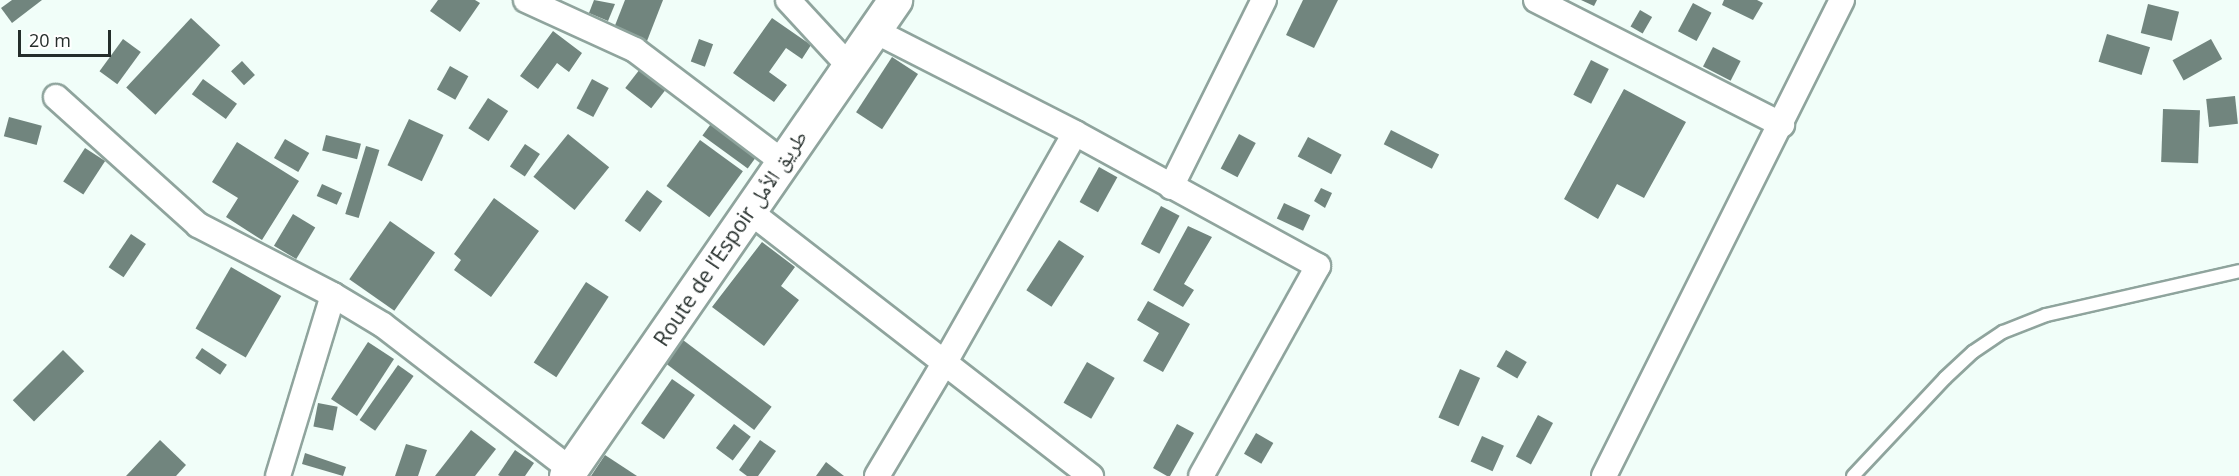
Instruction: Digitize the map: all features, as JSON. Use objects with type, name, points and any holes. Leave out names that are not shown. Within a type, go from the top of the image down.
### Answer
[{"type":"highway","name":"Route de l’Espoir طريق الأمل","points":[[568,473],[895,0]]},
{"type":"street","points":[[526,0],[635,50],[782,161]]},
{"type":"street","points":[[788,0],[849,66]]},
{"type":"street","points":[[1171,186],[1264,0]]},
{"type":"street","points":[[1536,0],[1782,125]]},
{"type":"street","points":[[1604,476],[1782,125],[1842,0]]},
{"type":"street","points":[[873,30],[1075,133],[1318,266],[1201,476]]},
{"type":"street","points":[[56,97],[198,225],[333,295],[383,325],[568,473]]},
{"type":"street","points":[[877,476],[945,362],[1075,133]]},
{"type":"street","points":[[749,211],[1091,476]]},
{"type":"street","points":[[278,476],[333,295]]},
{"type":"lane","points":[[1853,476],[1945,378],[1973,352],[2003,332],[2046,315],[2239,271]]},
{"type":"building","points":[[12,0],[42,0],[12,23],[1,8]]},
{"type":"building","points":[[438,0],[475,0],[480,3],[460,32],[430,11]]},
{"type":"building","points":[[594,0],[615,4],[608,21],[589,13]]},
{"type":"building","points":[[625,0],[663,0],[647,41],[614,28]]},
{"type":"building","points":[[1303,0],[1338,0],[1314,48],[1286,35]]},
{"type":"building","points":[[1581,0],[1597,0],[1594,6]]},
{"type":"building","points":[[1724,0],[1757,0],[1763,3],[1753,20],[1722,5]]},
{"type":"building","points":[[1693,3],[1712,13],[1697,41],[1678,31]]},
{"type":"building","points":[[2148,4],[2179,12],[2172,41],[2141,33]]},
{"type":"building","points":[[1640,10],[1652,17],[1643,33],[1630,26]]},
{"type":"building","points":[[191,18],[220,45],[155,115],[126,87]]},
{"type":"building","points":[[772,18],[811,45],[802,59],[786,48],[769,72],[787,85],[774,102],[733,73]]},
{"type":"building","points":[[553,31],[582,53],[569,72],[557,63],[538,89],[520,76]]},
{"type":"building","points":[[2107,34],[2150,47],[2142,75],[2099,62]]},
{"type":"building","points":[[123,39],[141,52],[117,84],[99,71]]},
{"type":"building","points":[[699,39],[713,44],[705,67],[691,62]]},
{"type":"building","points":[[2211,39],[2222,59],[2184,80],[2173,60]]},
{"type":"building","points":[[1713,47],[1741,61],[1731,81],[1703,67]]},
{"type":"building","points":[[892,57],[918,74],[882,129],[856,112]]},
{"type":"building","points":[[1591,60],[1609,69],[1591,104],[1573,95]]},
{"type":"building","points":[[242,61],[255,75],[244,85],[231,71]]},
{"type":"building","points":[[450,66],[468,76],[455,100],[437,90]]},
{"type":"building","points":[[640,69],[666,89],[651,108],[625,88]]},
{"type":"building","points":[[203,79],[237,104],[226,119],[192,94]]},
{"type":"building","points":[[592,79],[609,88],[593,117],[577,108]]},
{"type":"building","points":[[1624,89],[1686,122],[1644,198],[1617,184],[1598,219],[1564,199]]},
{"type":"building","points":[[2235,96],[2238,124],[2209,127],[2206,99]]},
{"type":"building","points":[[488,98],[508,111],[489,141],[468,128]]},
{"type":"building","points":[[2163,109],[2200,110],[2198,163],[2161,162]]},
{"type":"building","points":[[9,117],[42,126],[37,145],[4,136]]},
{"type":"building","points":[[409,119],[443,135],[422,181],[387,165]]},
{"type":"building","points":[[713,121],[758,154],[748,168],[702,136]]},
{"type":"building","points":[[1391,130],[1439,155],[1432,169],[1384,144]]},
{"type":"building","points":[[568,134],[609,167],[575,210],[533,177]]},
{"type":"building","points":[[1239,134],[1256,143],[1237,177],[1221,168]]},
{"type":"building","points":[[326,135],[361,144],[357,159],[322,151]]},
{"type":"building","points":[[1308,137],[1342,155],[1331,174],[1298,156]]},
{"type":"building","points":[[285,139],[309,153],[298,172],[274,158]]},
{"type":"building","points":[[700,140],[743,171],[709,217],[666,186]]},
{"type":"building","points":[[237,142],[299,181],[262,240],[226,217],[238,198],[212,182]]},
{"type":"building","points":[[525,144],[540,154],[525,176],[510,166]]},
{"type":"building","points":[[366,146],[379,150],[359,218],[345,214]]},
{"type":"building","points":[[85,148],[105,161],[83,195],[63,182]]},
{"type":"building","points":[[1099,167],[1117,177],[1098,212],[1080,202]]},
{"type":"building","points":[[322,184],[342,193],[337,205],[317,196]]},
{"type":"building","points":[[1321,188],[1332,193],[1325,208],[1314,201]]},
{"type":"building","points":[[647,190],[662,201],[640,232],[625,221]]},
{"type":"building","points":[[494,198],[539,231],[491,297],[454,270],[461,260],[454,254]]},
{"type":"building","points":[[1284,203],[1310,215],[1303,231],[1277,218]]},
{"type":"building","points":[[1161,206],[1180,216],[1159,254],[1141,244]]},
{"type":"building","points":[[293,214],[315,227],[296,259],[274,246]]},
{"type":"building","points":[[390,221],[435,253],[394,311],[349,279]]},
{"type":"building","points":[[1188,226],[1212,237],[1184,284],[1194,290],[1183,307],[1153,290]]},
{"type":"building","points":[[131,234],[146,244],[124,277],[109,267]]},
{"type":"building","points":[[1059,240],[1084,256],[1051,307],[1026,290]]},
{"type":"building","points":[[762,242],[795,267],[781,286],[799,300],[764,346],[712,307]]},
{"type":"building","points":[[231,267],[281,296],[246,357],[196,328]]},
{"type":"building","points":[[586,282],[609,297],[556,377],[534,363]]},
{"type":"building","points":[[1148,301],[1190,324],[1163,372],[1143,361],[1159,333],[1137,320]]},
{"type":"building","points":[[683,340],[772,407],[754,430],[666,363]]},
{"type":"building","points":[[368,342],[394,359],[357,416],[331,399]]},
{"type":"building","points":[[202,348],[227,365],[220,375],[195,358]]},
{"type":"building","points":[[63,350],[84,371],[34,421],[13,400]]},
{"type":"building","points":[[1506,350],[1527,362],[1517,378],[1496,366]]},
{"type":"building","points":[[1087,362],[1115,378],[1091,419],[1064,403]]},
{"type":"building","points":[[398,365],[414,376],[375,431],[360,420]]},
{"type":"building","points":[[1460,369],[1480,378],[1459,426],[1438,417]]},
{"type":"building","points":[[672,379],[695,395],[664,439],[641,423]]},
{"type":"building","points":[[318,403],[338,407],[333,430],[313,427]]},
{"type":"building","points":[[1538,415],[1553,423],[1531,464],[1516,456]]},
{"type":"building","points":[[734,424],[751,437],[733,461],[716,448]]},
{"type":"building","points":[[1177,424],[1194,433],[1170,476],[1167,476],[1153,468]]},
{"type":"building","points":[[471,430],[496,449],[475,476],[435,476]]},
{"type":"building","points":[[1256,433],[1273,443],[1261,464],[1244,454]]},
{"type":"building","points":[[1482,436],[1504,446],[1493,471],[1471,462]]},
{"type":"building","points":[[160,440],[186,465],[176,476],[126,476]]},
{"type":"building","points":[[760,440],[776,451],[758,476],[747,476],[739,470]]},
{"type":"building","points":[[406,444],[427,450],[418,476],[395,476]]},
{"type":"building","points":[[515,450],[534,463],[525,476],[498,475]]},
{"type":"building","points":[[305,453],[346,467],[343,476],[302,464]]},
{"type":"building","points":[[605,455],[637,476],[591,476]]},
{"type":"building","points":[[826,462],[844,476],[816,476]]}]
